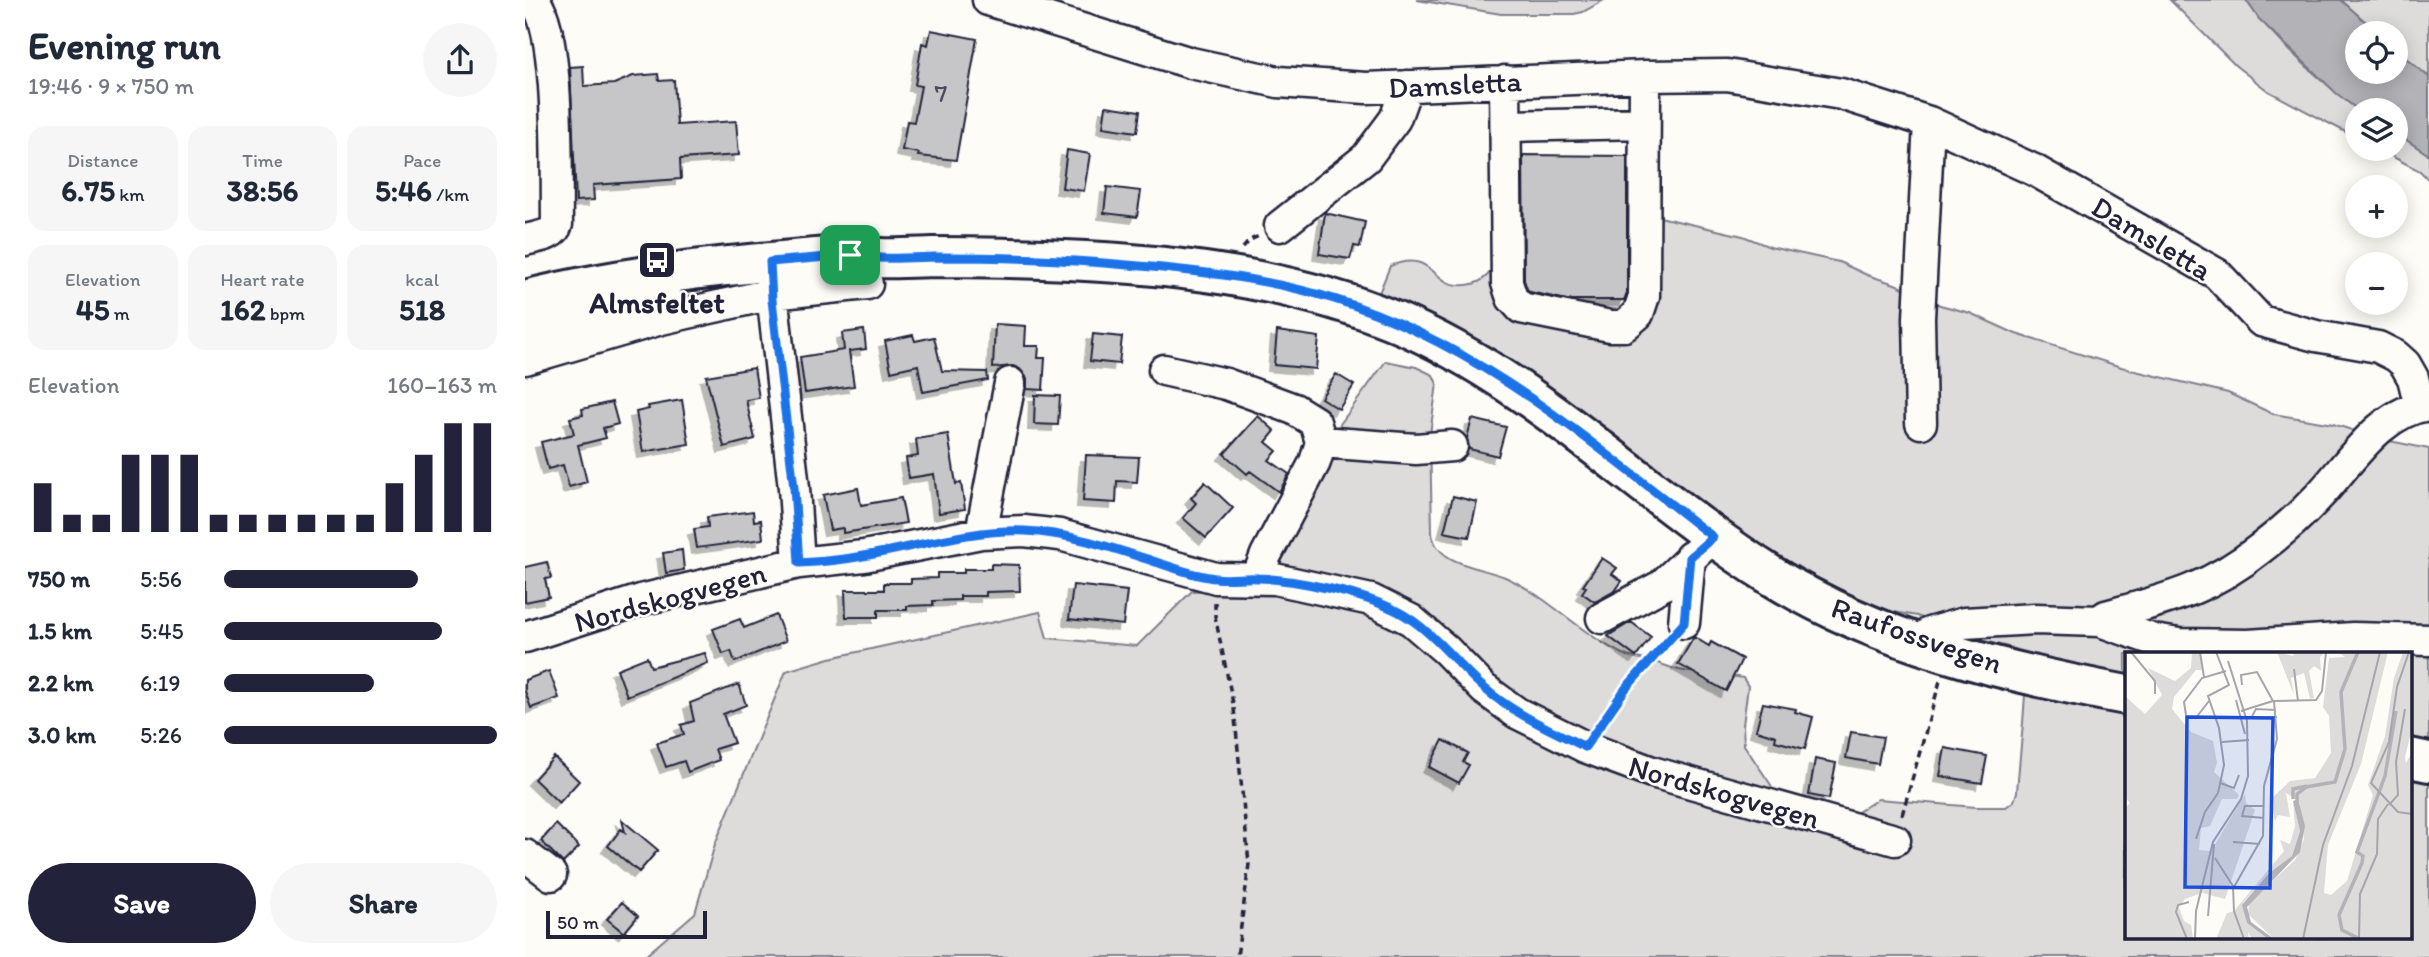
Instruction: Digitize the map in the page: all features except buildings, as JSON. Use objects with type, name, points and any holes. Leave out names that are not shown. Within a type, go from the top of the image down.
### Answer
[{"type":"main road","name":"Raufossvegen","points":[[525,334],[678,291],[770,277],[850,255],[870,272],[1011,258],[1222,274],[1296,289],[1387,318],[1433,339],[1504,380],[1565,423],[1702,547],[1877,628],[1976,660],[2125,695]]},
{"type":"main road","name":"Raufossvegen","points":[[525,300],[689,270],[770,277]]},
{"type":"main road","points":[[2411,758],[2429,762]]},
{"type":"street","points":[[525,240],[551,233],[556,230],[557,224],[556,137],[548,32],[539,6],[534,0]]},
{"type":"street","name":"Damsletta","points":[[988,0],[1191,63],[1278,82],[1366,88],[1727,75],[1842,94],[1929,122],[2034,170],[2217,274],[2261,321],[2316,336],[2378,347],[2396,356],[2405,364],[2424,405]]},
{"type":"street","points":[[1505,81],[1507,283],[1512,298],[1521,308],[1610,326],[1624,326],[1638,314],[1644,296],[1644,76]]},
{"type":"street","points":[[1280,226],[1366,158],[1395,119],[1407,86]]},
{"type":"street","points":[[1921,423],[1919,318],[1929,122]]},
{"type":"street","points":[[1506,126],[1644,124]]},
{"type":"street","points":[[525,359],[661,319],[770,277],[794,488],[799,563]]},
{"type":"street","points":[[1164,370],[1226,384],[1294,409],[1315,422],[1321,445],[1315,463],[1266,555],[1257,578]]},
{"type":"street","points":[[981,533],[1010,383]]},
{"type":"street","points":[[2100,621],[2106,616],[2198,589],[2236,567],[2296,519],[2379,429],[2391,419],[2424,405]]},
{"type":"street","points":[[1321,445],[1416,449],[1452,446]]},
{"type":"street","name":"Nordskogvegen","points":[[525,638],[644,598],[799,563],[864,556],[981,533],[1024,531],[1060,535],[1216,578],[1275,579],[1358,596],[1398,612],[1429,634],[1470,675],[1517,713],[1585,747],[1652,772],[1895,841]]},
{"type":"street","points":[[1602,618],[1661,586],[1702,547]]},
{"type":"street","points":[[1684,623],[1702,547]]},
{"type":"street","points":[[1920,643],[1929,633],[1963,623],[2035,619],[2100,621],[2145,638],[2179,644],[2248,645],[2353,638],[2429,640]]},
{"type":"street","points":[[525,855],[551,875]]},
{"type":"path","points":[[1216,578],[1215,616],[1234,708],[1249,864],[1237,957]]},
{"type":"path","points":[[1585,747],[1626,688],[1684,623]]},
{"type":"path","points":[[1895,841],[1940,679]]},
{"type":"shaded area","points":[[1417,0],[1604,0],[1574,14],[1501,14]]},
{"type":"shaded area","points":[[2170,0],[2246,0],[2298,58],[2345,100],[2345,132],[2268,91],[2236,66]]},
{"type":"shaded area","points":[[2246,0],[2341,0],[2365,21],[2345,21],[2345,84],[2408,84],[2408,60],[2429,77],[2429,155],[2408,141],[2408,98],[2345,100],[2259,19]]},
{"type":"shaded area","points":[[2341,0],[2429,0],[2429,77],[2408,60],[2408,21],[2365,21]]},
{"type":"shaded area","points":[[2408,141],[2429,155],[2429,180],[2420,171],[2401,161],[2408,161]]},
{"type":"shaded area","points":[[1538,183],[1586,190],[1633,211],[1743,236],[1770,247],[1839,262],[1940,305],[1970,313],[2016,334],[2131,370],[2228,393],[2273,414],[2333,424],[2380,439],[2429,449],[2429,957],[644,957],[695,913],[715,844],[786,671],[830,658],[1040,612],[1047,638],[1137,646],[1192,591],[1232,590],[1322,449],[1386,361],[1416,367],[1433,375],[1437,384],[1430,434],[1432,533],[1435,544],[1442,552],[1461,563],[1521,585],[1595,638],[1627,656],[1684,671],[1743,678],[1748,686],[1743,725],[1744,745],[1771,785],[1773,805],[1853,815],[1878,799],[1976,807],[2006,807],[2014,801],[2023,728],[2026,663],[2012,648],[1973,638],[1917,616],[1877,609],[1804,578],[1381,301],[1379,293],[1390,266],[1404,262],[1423,264],[1443,279],[1458,285],[1474,284],[1485,277],[1499,255],[1512,213],[1520,198]]},
{"type":"place","name":"Almsfeltet","points":[[657,260]]},
{"type":"route","points":[[850,255],[873,260],[934,257],[1086,261],[1222,274],[1334,299],[1396,322],[1467,357],[1504,380],[1565,423],[1713,537],[1690,557],[1684,623],[1626,688],[1585,747],[1517,713],[1500,701],[1411,620],[1358,596],[1275,579],[1216,578],[1091,542],[1024,531],[981,533],[864,556],[799,563],[794,488],[770,262],[850,255]]}]
